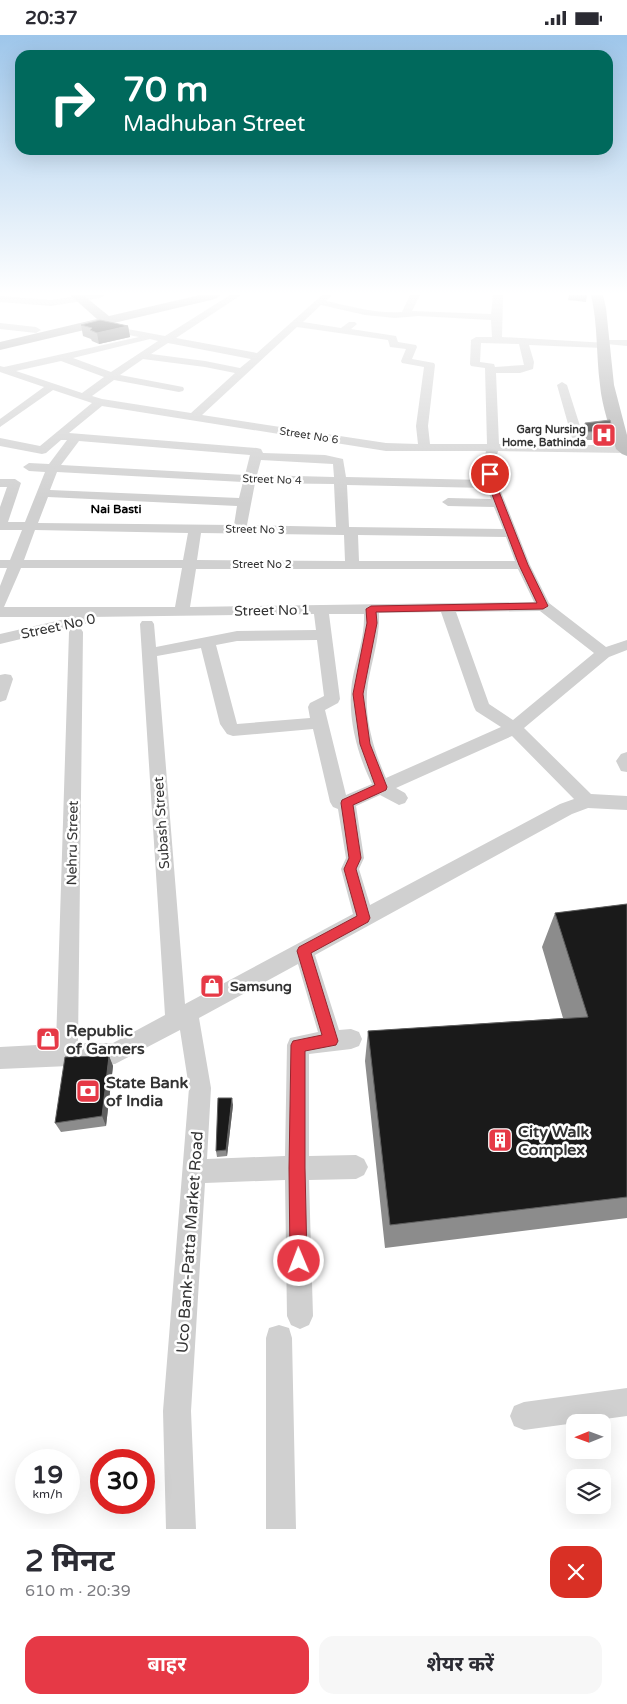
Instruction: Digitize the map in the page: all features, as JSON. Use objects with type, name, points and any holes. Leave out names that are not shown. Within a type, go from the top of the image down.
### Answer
[{"type":"main road","points":[[607,365],[608,398],[626,450]]},
{"type":"main road","points":[[611,365],[615,392],[627,433]]},
{"type":"street","points":[[1,370],[28,365]]},
{"type":"street","points":[[81,365],[112,376],[179,389]]},
{"type":"street","points":[[83,397],[128,365]]},
{"type":"street","points":[[209,365],[243,372]]},
{"type":"street","points":[[193,417],[251,365]]},
{"type":"street","points":[[424,448],[422,427],[430,365],[428,365]]},
{"type":"street","points":[[486,365],[490,365],[493,449],[489,464],[492,484],[523,565],[543,606],[604,653]]},
{"type":"street","points":[[490,370],[520,369],[529,367],[529,365]]},
{"type":"street","name":"Street No 6","points":[[1,370],[100,402],[386,447],[626,450]]},
{"type":"street","points":[[562,385],[581,449]]},
{"type":"street","points":[[0,425],[52,386]]},
{"type":"street","points":[[0,525],[16,483],[42,450],[100,402]]},
{"type":"street","points":[[58,436],[258,453],[244,503],[240,529]]},
{"type":"street","points":[[0,604],[52,469],[75,438]]},
{"type":"street","points":[[0,442],[42,450]]},
{"type":"street","points":[[256,456],[335,461],[339,463],[346,531],[352,565]]},
{"type":"street","name":"Street No 4","points":[[29,467],[250,479],[492,484]]},
{"type":"street","points":[[0,483],[16,483]]},
{"type":"street","points":[[42,493],[244,503]]},
{"type":"street","points":[[448,502],[500,503]]},
{"type":"street","name":"Street No 3","points":[[0,525],[511,533]]},
{"type":"street","points":[[182,611],[194,529]]},
{"type":"street","name":"Street No 2","points":[[0,564],[523,565]]},
{"type":"street","name":"Street No 1","points":[[0,612],[115,613],[543,606]]},
{"type":"street","points":[[447,607],[482,707],[514,728],[587,801]]},
{"type":"street","points":[[321,609],[332,699],[316,707],[339,802],[346,803],[514,728],[604,653],[627,645]]},
{"type":"street","points":[[371,609],[372,623],[358,694],[365,744],[382,787],[399,799]]},
{"type":"street","name":"Street No 0","points":[[0,639],[115,613]]},
{"type":"street","name":"Subash Street","points":[[147,624],[182,1017]]},
{"type":"street","name":"Nehru Street","points":[[67,1054],[76,632]]},
{"type":"street","points":[[149,653],[237,636],[324,635]]},
{"type":"street","points":[[207,641],[228,724],[233,730],[320,723]]},
{"type":"street","points":[[0,696],[5,679]]},
{"type":"street","points":[[627,758],[625,761],[627,766]]},
{"type":"street","points":[[0,1058],[115,1053],[566,809],[587,801],[627,803]]},
{"type":"street","points":[[346,803],[355,858],[350,869],[364,918]]},
{"type":"street","points":[[300,1316],[297,1168],[298,1045],[341,1040],[304,951]]},
{"type":"street","name":"Uco Bank-Patta Market Road","points":[[181,1529],[177,1411],[188,1232],[196,1171],[200,1088],[182,1017]]},
{"type":"street","points":[[196,1171],[356,1167]]},
{"type":"street","points":[[278,1338],[281,1529]]},
{"type":"street","points":[[524,1416],[627,1402]]},
{"type":"building","points":[[610,420],[613,431],[588,432],[585,423]]},
{"type":"building","name":"City Walk Complex","points":[[627,904],[627,1197],[390,1225],[368,1031],[588,1017],[555,913]]},
{"type":"building","name":"State Bank of India","points":[[109,1056],[102,1116],[55,1123],[65,1057]]},
{"type":"building","points":[[218,1098],[232,1098],[226,1150],[216,1151]]},
{"type":"place","name":"Garg Nursing Home, Bathinda","points":[[604,435]]},
{"type":"place","name":"Samsung","points":[[212,986]]},
{"type":"place","name":"Republic of Gamers","points":[[48,1039]]},
{"type":"place","name":"State Bank of India","points":[[88,1091]]},
{"type":"place","name":"City Walk Complex","points":[[500,1140]]},
{"type":"district","name":"Nai Basti","points":[[116,509]]},
{"type":"route","points":[[299,1261],[297,1168],[298,1045],[331,1041],[304,951],[364,918],[350,869],[355,858],[346,803],[382,787],[365,744],[358,694],[372,623],[371,609],[543,606],[523,565],[492,484],[490,474]]}]
